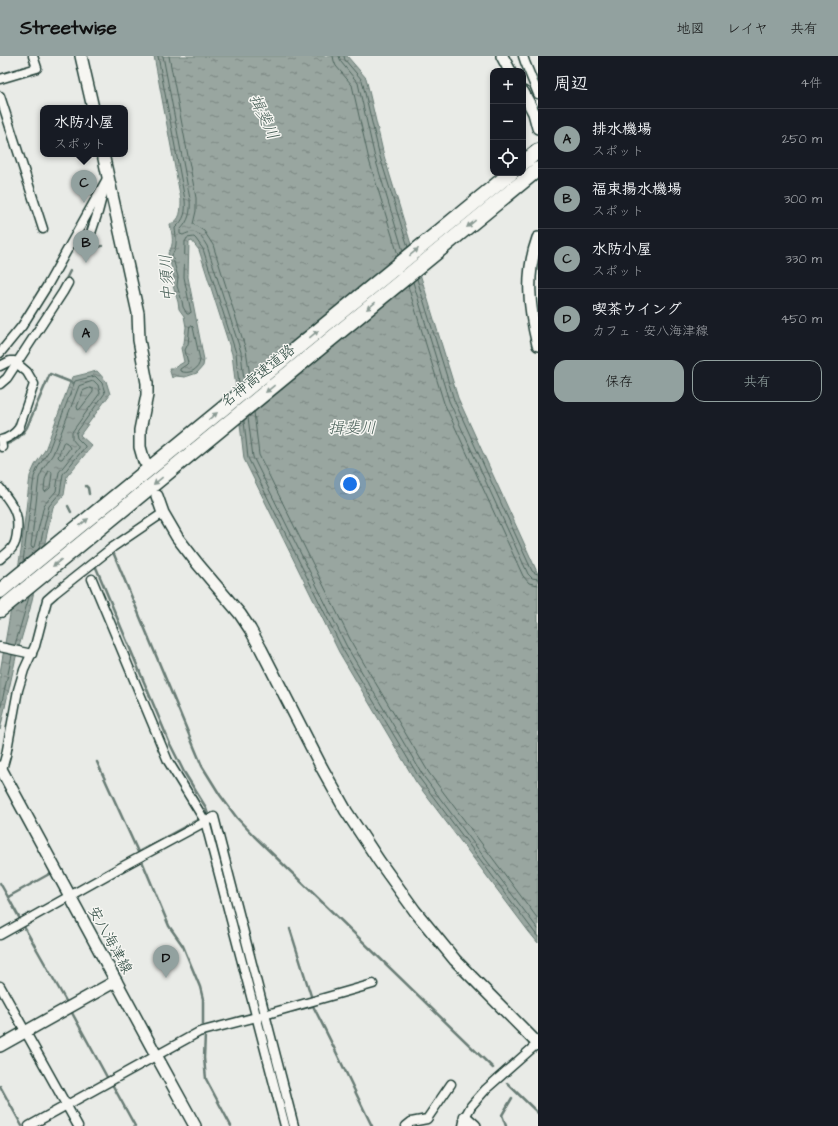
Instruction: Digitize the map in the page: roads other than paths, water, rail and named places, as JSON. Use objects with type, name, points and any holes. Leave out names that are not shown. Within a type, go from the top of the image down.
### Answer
[{"type":"highway","points":[[526,161],[538,151]]},
{"type":"highway","name":"名神高速道路","points":[[0,610],[538,169]]},
{"type":"highway","name":"名神高速道路","points":[[0,591],[507,176]]},
{"type":"street","points":[[0,79],[37,68],[33,56]]},
{"type":"street","points":[[81,56],[92,105]]},
{"type":"street","points":[[502,56],[508,68]]},
{"type":"street","points":[[523,56],[538,94]]},
{"type":"street","points":[[0,96],[43,229]]},
{"type":"street","points":[[526,97],[536,112],[538,128]]},
{"type":"street","points":[[104,157],[138,313],[139,340],[147,383],[147,395],[140,430],[140,447],[144,460]]},
{"type":"street","points":[[89,239],[108,177]]},
{"type":"street","points":[[0,352],[22,326],[47,286],[108,177]]},
{"type":"street","points":[[538,238],[530,269],[529,294],[538,345]]},
{"type":"street","points":[[0,384],[7,378],[64,292],[68,283]]},
{"type":"street","points":[[0,366],[10,361],[14,361],[27,372],[34,384],[19,428],[15,434],[2,440],[2,447]]},
{"type":"street","points":[[0,489],[10,501],[16,513],[17,524],[17,535],[13,548],[0,559]]},
{"type":"street","points":[[157,496],[177,537],[240,614],[250,629],[322,768],[346,811],[379,861],[415,911],[455,960],[538,1045],[486,1089],[470,1106],[464,1122],[475,1126]]},
{"type":"street","points":[[0,772],[6,755],[18,690],[29,653],[35,646],[47,600],[113,547],[164,513]]},
{"type":"street","points":[[92,579],[168,761],[205,821]]},
{"type":"street","points":[[0,647],[29,653]]},
{"type":"street","name":"安八海津線","points":[[0,772],[196,1126]]},
{"type":"street","points":[[0,935],[214,817],[285,1126]]},
{"type":"street","points":[[0,1046],[116,981]]},
{"type":"street","points":[[29,1126],[199,1032],[374,984]]},
{"type":"street","points":[[0,986],[78,1126]]},
{"type":"street","points":[[260,1016],[294,1126]]},
{"type":"street","points":[[406,1126],[411,1122],[427,1119],[451,1084]]},
{"type":"water","name":"揖斐川","points":[[154,56],[347,56],[366,78],[384,156],[458,398],[538,574],[538,943],[416,782],[339,652],[244,459],[232,354],[199,250],[192,241],[189,242],[188,277],[204,360],[203,366],[197,373],[185,377],[176,376],[172,378],[169,368],[174,368],[184,362],[181,348],[184,343],[186,327],[184,316],[179,309],[173,286],[174,278],[168,253],[172,246],[170,224],[174,223],[178,218],[181,200]]},
{"type":"water","points":[[97,371],[106,381],[110,394],[80,435],[92,446],[67,476],[64,495],[53,507],[30,609],[16,657],[0,730],[0,672],[21,551],[30,476],[45,450],[72,377]]},
{"type":"waterway","points":[[98,247],[102,246]]},
{"type":"waterway","points":[[64,283],[70,271]]},
{"type":"waterway","points":[[2,445],[14,441],[25,431],[50,374],[73,383]]},
{"type":"waterway","points":[[86,486],[89,494]]},
{"type":"waterway","points":[[68,506],[71,512]]},
{"type":"waterway","points":[[113,552],[202,766],[220,795],[237,818],[254,836],[493,1068]]},
{"type":"waterway","points":[[95,565],[170,744],[184,772],[205,806],[209,817]]},
{"type":"waterway","points":[[97,762],[138,852],[199,819]]},
{"type":"waterway","points":[[210,822],[260,1013]]},
{"type":"waterway","points":[[145,859],[142,861],[169,926],[183,946],[200,987],[203,999],[203,1024]]},
{"type":"waterway","points":[[0,883],[8,897],[51,873]]},
{"type":"waterway","points":[[8,897],[21,921]]},
{"type":"waterway","points":[[23,925],[66,1001]]},
{"type":"waterway","points":[[290,929],[312,999]]},
{"type":"waterway","points":[[293,1011],[313,1006],[372,1126]]},
{"type":"waterway","points":[[71,1011],[108,1079]]},
{"type":"waterway","points":[[262,1020],[283,1100]]},
{"type":"waterway","points":[[206,1034],[204,1058],[206,1079],[231,1126]]},
{"type":"waterway","points":[[507,1083],[538,1113]]},
{"type":"waterway","points":[[112,1084],[135,1126]]},
{"type":"waterway","points":[[0,1086],[22,1126]]},
{"type":"waterway","points":[[506,1126],[502,1115],[512,1098]]},
{"type":"place","name":"水防小屋","points":[[84,203]]},
{"type":"place","name":"福束揚水機場","points":[[86,263]]},
{"type":"place","name":"排水機場","points":[[86,353]]},
{"type":"place","name":"喫茶ウイング","points":[[166,978]]},
{"type":"water label","name":"中須川","points":[[167,278]]}]
